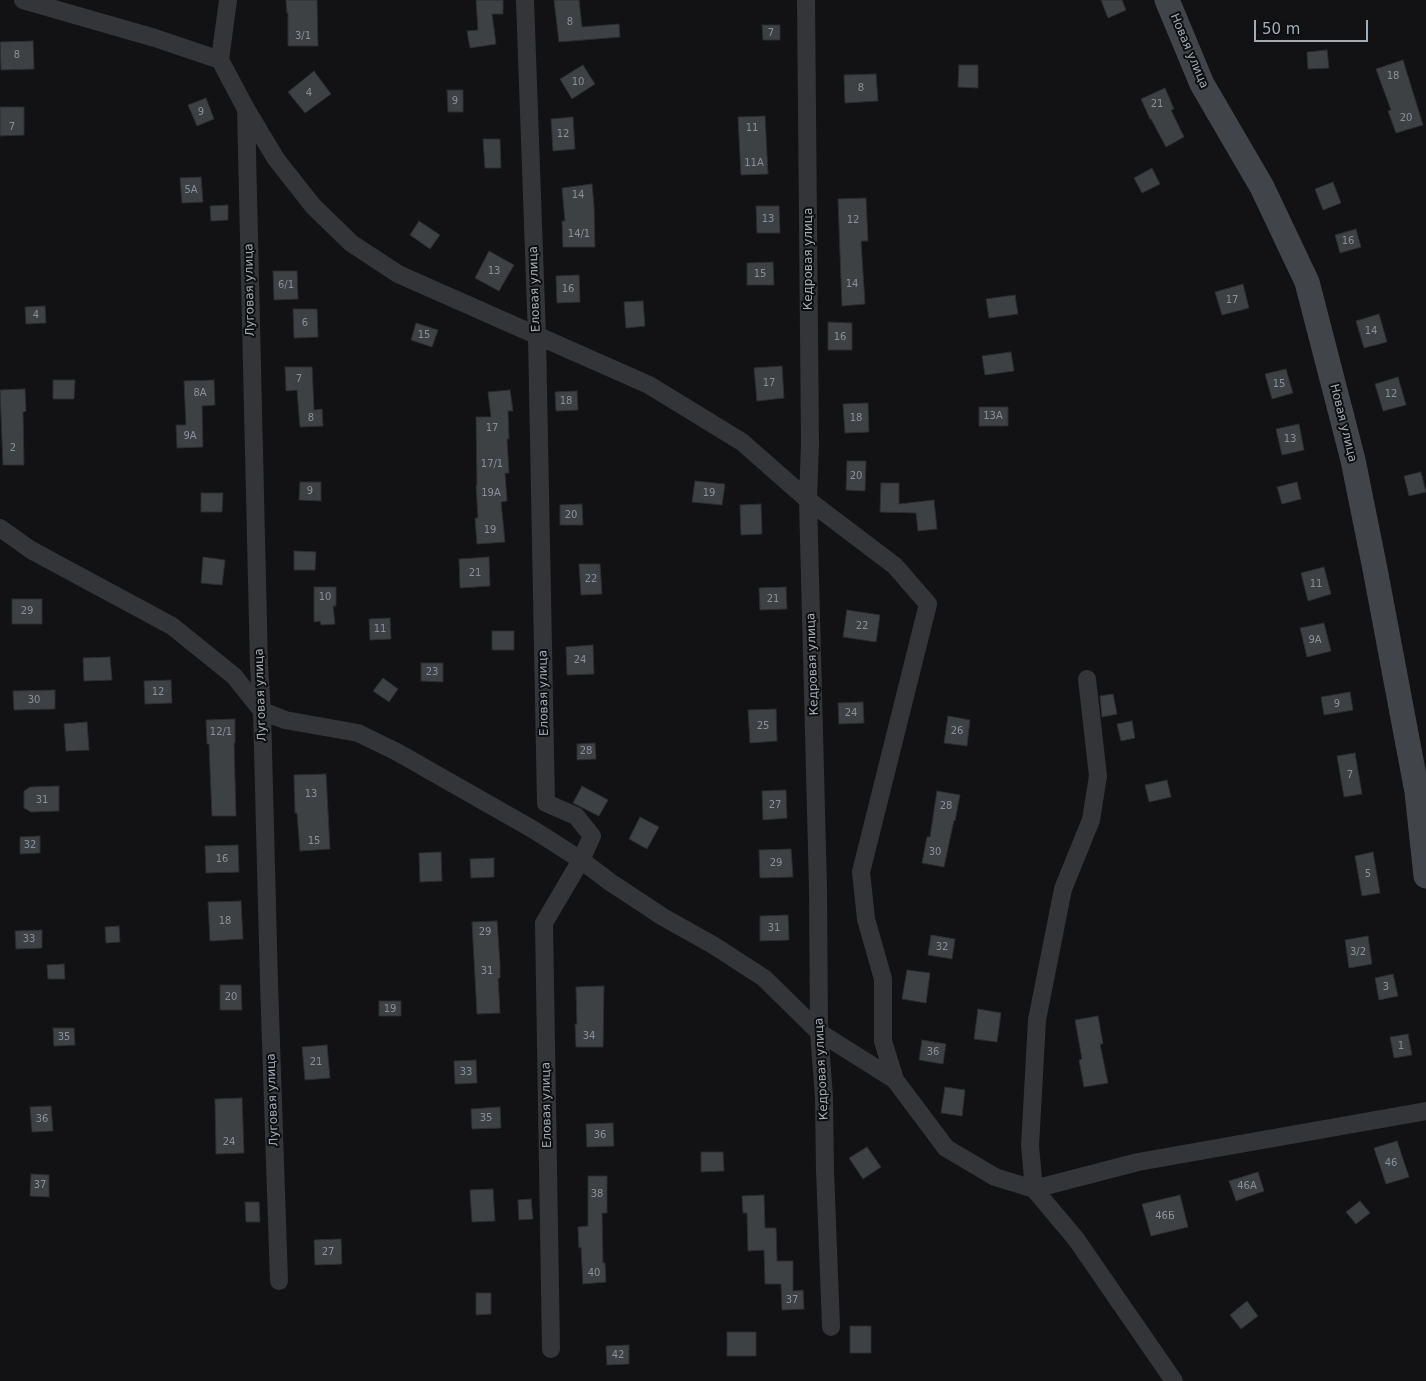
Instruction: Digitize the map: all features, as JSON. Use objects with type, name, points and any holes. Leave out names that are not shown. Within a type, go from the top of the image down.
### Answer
[{"type":"street","points":[[228,0],[220,60],[276,159],[313,206],[351,243],[398,274],[649,385],[742,442],[808,500],[895,566],[928,604],[861,872],[866,919],[884,979],[883,1041],[895,1080],[946,1148],[995,1177],[1034,1189],[1138,1162],[1426,1111]]},
{"type":"street","name":"Еловая улица","points":[[525,0],[537,336],[546,803],[576,816],[592,836],[581,860],[544,923],[551,1349]]},
{"type":"street","name":"Кедровая улица","points":[[806,0],[810,443],[808,500],[818,888],[819,1032],[824,1097],[824,1170],[832,1327]]},
{"type":"street","name":"Новая улица","points":[[1167,0],[1202,84],[1262,187],[1307,282],[1353,460],[1417,792],[1426,876]]},
{"type":"street","points":[[34,2],[155,38],[220,60]]},
{"type":"street","name":"Луговая улица","points":[[246,109],[259,666],[262,711],[279,1281]]},
{"type":"street","points":[[0,528],[31,550],[172,626],[234,676],[262,711],[284,720],[358,733],[397,752],[534,830],[663,917],[764,978],[819,1032],[895,1080]]},
{"type":"street","points":[[1086,679],[1098,776],[1091,820],[1063,889],[1038,1020],[1030,1146],[1034,1189],[1076,1239],[1174,1381]]},
{"type":"street","points":[[534,830],[546,803]]},
{"type":"building","points":[[286,0],[317,0],[318,46],[288,46]]},
{"type":"building","points":[[476,0],[503,0],[503,14],[492,14],[496,44],[470,48],[467,31],[478,30]]},
{"type":"building","points":[[554,0],[579,0],[582,27],[619,24],[620,37],[559,42]]},
{"type":"building","points":[[1101,0],[1122,0],[1126,10],[1108,18]]},
{"type":"building","points":[[762,25],[780,25],[780,40],[763,40]]},
{"type":"building","points":[[33,41],[34,69],[1,70],[0,42]]},
{"type":"building","points":[[1327,50],[1329,68],[1308,69],[1307,52]]},
{"type":"building","points":[[1403,60],[1423,125],[1396,133],[1388,111],[1391,110],[1376,69]]},
{"type":"building","points":[[583,65],[595,84],[572,99],[560,79]]},
{"type":"building","points":[[959,65],[978,65],[978,88],[958,87]]},
{"type":"building","points":[[314,71],[331,94],[305,113],[288,92]]},
{"type":"building","points":[[876,74],[878,101],[845,103],[844,75]]},
{"type":"building","points":[[1165,88],[1174,109],[1171,110],[1184,137],[1166,147],[1141,99]]},
{"type":"building","points":[[447,90],[463,90],[463,112],[448,112]]},
{"type":"building","points":[[206,98],[214,119],[197,126],[188,105]]},
{"type":"building","points":[[0,107],[24,107],[24,135],[0,136]]},
{"type":"building","points":[[765,116],[768,174],[741,175],[738,117]]},
{"type":"building","points":[[573,117],[575,149],[553,151],[551,119]]},
{"type":"building","points":[[483,139],[500,139],[501,168],[485,168]]},
{"type":"building","points":[[1152,168],[1160,184],[1142,193],[1134,178]]},
{"type":"building","points":[[201,177],[203,202],[182,203],[180,178]]},
{"type":"building","points":[[1333,182],[1341,203],[1323,210],[1315,189]]},
{"type":"building","points":[[592,184],[595,247],[563,247],[562,221],[565,221],[562,188]]},
{"type":"building","points":[[866,198],[868,241],[861,241],[865,304],[842,306],[838,199]]},
{"type":"building","points":[[228,205],[228,220],[211,221],[210,206]]},
{"type":"building","points":[[756,206],[779,206],[780,233],[757,233]]},
{"type":"building","points":[[419,221],[440,235],[430,249],[410,235]]},
{"type":"building","points":[[1356,229],[1361,247],[1340,253],[1335,235]]},
{"type":"building","points":[[489,251],[514,265],[499,291],[475,278]]},
{"type":"building","points":[[773,262],[774,285],[747,285],[747,263]]},
{"type":"building","points":[[273,271],[297,271],[298,299],[274,300]]},
{"type":"building","points":[[579,275],[580,302],[557,303],[556,276]]},
{"type":"building","points":[[1243,284],[1249,308],[1222,315],[1215,292]]},
{"type":"building","points":[[1015,295],[1018,314],[989,318],[986,299]]},
{"type":"building","points":[[643,301],[645,326],[626,328],[624,302]]},
{"type":"building","points":[[45,306],[46,323],[26,324],[25,307]]},
{"type":"building","points":[[293,309],[317,309],[318,337],[294,338]]},
{"type":"building","points":[[1379,314],[1387,342],[1364,348],[1356,321]]},
{"type":"building","points":[[828,322],[852,323],[852,350],[828,350]]},
{"type":"building","points":[[416,323],[438,330],[432,347],[411,340]]},
{"type":"building","points":[[1011,352],[1014,371],[985,375],[982,356]]},
{"type":"building","points":[[782,366],[784,398],[757,401],[754,368]]},
{"type":"building","points":[[285,367],[312,367],[314,410],[322,409],[323,426],[300,427],[297,390],[286,391]]},
{"type":"building","points":[[1286,369],[1293,393],[1272,399],[1265,374]]},
{"type":"building","points":[[1398,377],[1406,405],[1383,411],[1375,384]]},
{"type":"building","points":[[53,380],[75,380],[74,399],[53,399]]},
{"type":"building","points":[[214,380],[215,405],[202,406],[203,447],[177,448],[176,425],[186,425],[184,381]]},
{"type":"building","points":[[25,389],[26,411],[23,412],[24,465],[3,465],[0,390]]},
{"type":"building","points":[[510,390],[513,411],[508,411],[509,473],[505,473],[507,501],[501,502],[505,542],[477,544],[475,518],[478,518],[476,417],[491,417],[488,392]]},
{"type":"building","points":[[577,391],[578,410],[556,411],[555,392]]},
{"type":"building","points":[[868,403],[869,432],[845,433],[843,404]]},
{"type":"building","points":[[979,407],[1008,407],[1008,426],[979,426]]},
{"type":"building","points":[[1299,424],[1304,450],[1282,455],[1276,429]]},
{"type":"building","points":[[847,461],[866,461],[865,491],[846,490]]},
{"type":"building","points":[[1421,472],[1426,492],[1409,496],[1404,476]]},
{"type":"building","points":[[695,481],[725,484],[722,505],[692,502]]},
{"type":"building","points":[[300,482],[321,482],[321,501],[299,500]]},
{"type":"building","points":[[1297,482],[1301,499],[1282,504],[1277,487]]},
{"type":"building","points":[[881,483],[899,483],[899,504],[934,500],[937,529],[918,531],[916,513],[880,512]]},
{"type":"building","points":[[201,493],[223,493],[222,512],[201,512]]},
{"type":"building","points":[[582,504],[583,525],[560,525],[560,505]]},
{"type":"building","points":[[761,504],[762,534],[741,535],[740,505]]},
{"type":"building","points":[[294,551],[316,552],[315,570],[294,570]]},
{"type":"building","points":[[203,557],[225,560],[222,585],[201,583]]},
{"type":"building","points":[[489,557],[490,586],[460,588],[459,559]]},
{"type":"building","points":[[579,564],[600,564],[602,594],[581,595]]},
{"type":"building","points":[[1324,567],[1331,594],[1308,601],[1301,573]]},
{"type":"building","points":[[314,587],[336,587],[336,606],[333,606],[335,624],[321,625],[320,621],[314,622]]},
{"type":"building","points":[[786,587],[787,609],[760,610],[759,588]]},
{"type":"building","points":[[12,599],[42,599],[42,624],[12,624]]},
{"type":"building","points":[[847,610],[880,615],[876,642],[843,637]]},
{"type":"building","points":[[390,618],[391,639],[370,640],[369,619]]},
{"type":"building","points":[[1324,623],[1331,651],[1307,657],[1300,628]]},
{"type":"building","points":[[492,631],[514,631],[514,650],[492,650]]},
{"type":"building","points":[[593,645],[594,674],[567,675],[566,647]]},
{"type":"building","points":[[110,657],[112,680],[84,681],[83,658]]},
{"type":"building","points":[[421,663],[443,663],[443,682],[421,681]]},
{"type":"building","points":[[383,678],[398,689],[389,702],[373,691]]},
{"type":"building","points":[[171,680],[172,703],[145,704],[144,681]]},
{"type":"building","points":[[55,690],[55,709],[14,710],[13,691]]},
{"type":"building","points":[[1350,692],[1353,710],[1324,715],[1321,697]]},
{"type":"building","points":[[1113,694],[1117,714],[1102,717],[1100,696]]},
{"type":"building","points":[[863,702],[864,723],[839,724],[838,703]]},
{"type":"building","points":[[776,709],[777,741],[750,743],[748,710]]},
{"type":"building","points":[[948,716],[970,720],[967,746],[944,743]]},
{"type":"building","points":[[235,719],[236,816],[212,816],[206,720]]},
{"type":"building","points":[[1132,721],[1135,738],[1121,741],[1117,724]]},
{"type":"building","points":[[87,722],[89,750],[66,751],[64,724]]},
{"type":"building","points":[[595,743],[596,759],[577,760],[577,744]]},
{"type":"building","points":[[1355,753],[1362,794],[1344,797],[1337,756]]},
{"type":"building","points":[[326,774],[330,849],[300,851],[297,813],[295,813],[294,775]]},
{"type":"building","points":[[1167,780],[1171,797],[1149,802],[1145,785]]},
{"type":"building","points":[[59,786],[59,811],[31,812],[24,808],[24,791],[30,787]]},
{"type":"building","points":[[582,786],[608,800],[599,816],[573,803]]},
{"type":"building","points":[[786,790],[787,818],[763,820],[762,791]]},
{"type":"building","points":[[937,791],[960,795],[944,867],[922,863],[927,837],[930,837]]},
{"type":"building","points":[[640,817],[659,827],[647,849],[629,839]]},
{"type":"building","points":[[40,836],[40,853],[20,854],[20,837]]},
{"type":"building","points":[[238,845],[239,872],[206,873],[205,846]]},
{"type":"building","points":[[791,849],[793,877],[760,878],[759,850]]},
{"type":"building","points":[[441,852],[442,881],[420,882],[419,853]]},
{"type":"building","points":[[1373,852],[1380,893],[1362,896],[1355,856]]},
{"type":"building","points":[[494,858],[494,877],[471,878],[470,859]]},
{"type":"building","points":[[241,901],[243,939],[210,941],[208,902]]},
{"type":"building","points":[[788,915],[789,940],[760,941],[760,916]]},
{"type":"building","points":[[497,921],[500,964],[500,978],[498,978],[500,1013],[477,1014],[472,922]]},
{"type":"building","points":[[119,926],[120,942],[106,943],[105,927]]},
{"type":"building","points":[[42,930],[42,948],[16,949],[15,931]]},
{"type":"building","points":[[931,935],[955,939],[952,959],[928,955]]},
{"type":"building","points":[[1368,936],[1372,964],[1349,968],[1345,940]]},
{"type":"building","points":[[64,964],[65,979],[48,979],[47,965]]},
{"type":"building","points":[[907,970],[930,973],[926,1003],[902,999]]},
{"type":"building","points":[[1393,974],[1398,996],[1379,1000],[1375,978]]},
{"type":"building","points":[[220,985],[241,985],[242,1010],[220,1010]]},
{"type":"building","points":[[604,986],[603,1047],[576,1047],[576,987]]},
{"type":"building","points":[[379,1001],[401,1001],[401,1016],[379,1016]]},
{"type":"building","points":[[978,1009],[1001,1013],[997,1042],[974,1039]]},
{"type":"building","points":[[1098,1016],[1103,1044],[1100,1044],[1108,1083],[1084,1087],[1079,1060],[1082,1059],[1075,1020]]},
{"type":"building","points":[[53,1028],[74,1028],[75,1045],[54,1046]]},
{"type":"building","points":[[1408,1034],[1412,1055],[1394,1058],[1390,1037]]},
{"type":"building","points":[[922,1040],[946,1044],[943,1064],[919,1060]]},
{"type":"building","points":[[327,1045],[330,1078],[305,1080],[302,1047]]},
{"type":"building","points":[[476,1060],[477,1083],[455,1084],[454,1061]]},
{"type":"building","points":[[945,1087],[965,1090],[962,1116],[941,1113]]},
{"type":"building","points":[[242,1098],[244,1153],[216,1154],[215,1099]]},
{"type":"building","points":[[51,1106],[53,1131],[32,1132],[30,1107]]},
{"type":"building","points":[[500,1107],[501,1128],[472,1129],[471,1109]]},
{"type":"building","points":[[613,1123],[614,1146],[587,1147],[586,1124]]},
{"type":"building","points":[[1397,1141],[1409,1177],[1386,1184],[1374,1148]]},
{"type":"building","points":[[867,1147],[881,1167],[863,1179],[849,1158]]},
{"type":"building","points":[[701,1152],[723,1152],[724,1171],[701,1172]]},
{"type":"building","points":[[1258,1172],[1264,1191],[1236,1201],[1229,1181]]},
{"type":"building","points":[[31,1174],[49,1175],[49,1197],[30,1196]]},
{"type":"building","points":[[588,1176],[607,1176],[607,1213],[602,1213],[603,1263],[605,1263],[606,1282],[583,1284],[578,1227],[588,1226]]},
{"type":"building","points":[[493,1189],[495,1221],[472,1222],[470,1190]]},
{"type":"building","points":[[764,1195],[765,1228],[776,1228],[777,1261],[793,1261],[793,1291],[803,1290],[804,1309],[782,1310],[781,1284],[765,1284],[764,1250],[748,1251],[747,1213],[743,1213],[742,1196]]},
{"type":"building","points":[[1180,1195],[1188,1227],[1151,1236],[1142,1204]]},
{"type":"building","points":[[531,1199],[533,1219],[519,1220],[518,1200]]},
{"type":"building","points":[[1360,1201],[1370,1213],[1356,1224],[1346,1212]]},
{"type":"building","points":[[245,1202],[259,1202],[260,1222],[246,1222]]},
{"type":"building","points":[[341,1239],[342,1264],[315,1265],[314,1240]]},
{"type":"building","points":[[476,1293],[491,1293],[491,1314],[476,1315]]},
{"type":"building","points":[[1247,1301],[1258,1316],[1241,1329],[1230,1315]]},
{"type":"building","points":[[850,1326],[871,1326],[871,1353],[850,1353]]},
{"type":"building","points":[[727,1332],[756,1332],[756,1356],[727,1356]]},
{"type":"building","points":[[629,1345],[629,1364],[607,1365],[606,1346]]}]
